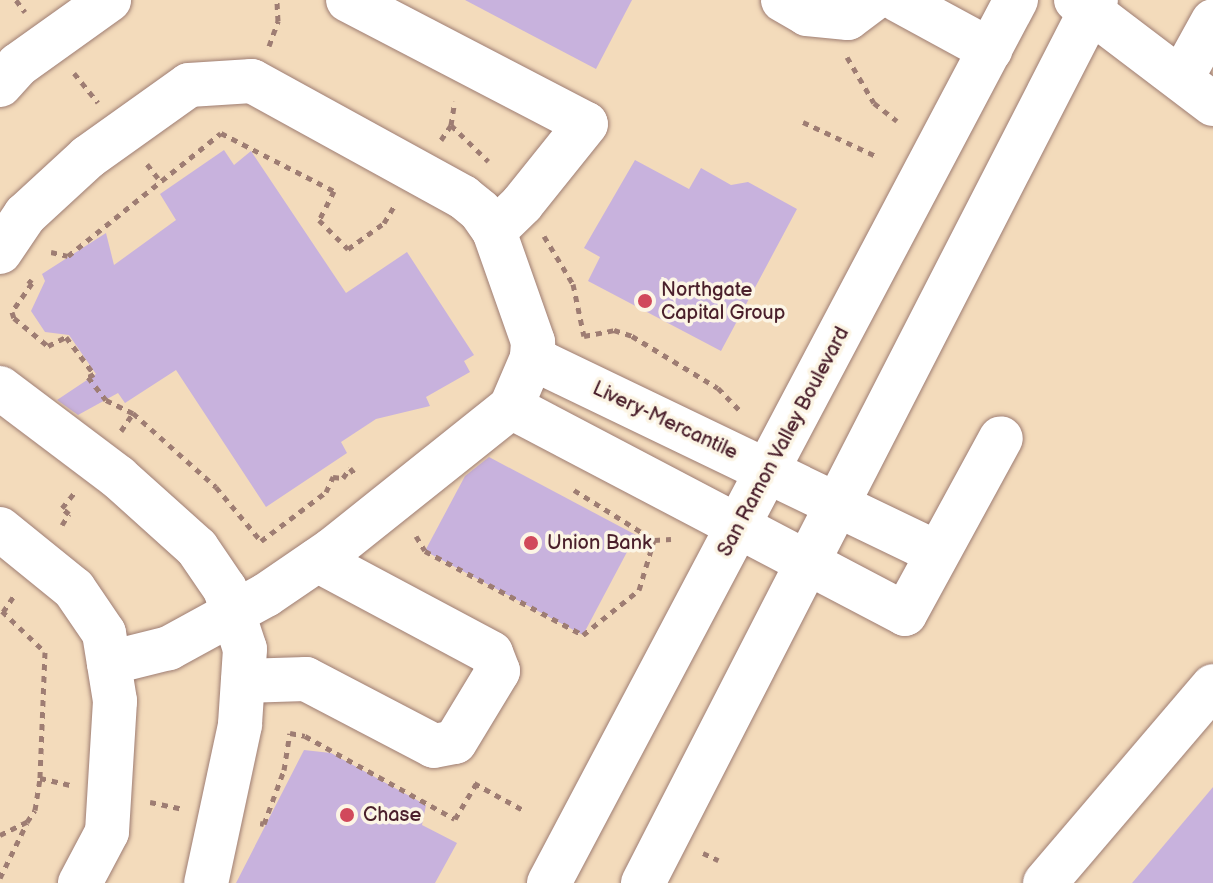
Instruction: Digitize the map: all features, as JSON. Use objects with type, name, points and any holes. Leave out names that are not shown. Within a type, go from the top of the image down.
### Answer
[{"type":"main road","points":[[0,85],[109,0]]},
{"type":"main road","points":[[348,0],[586,124],[522,204],[494,231]]},
{"type":"main road","points":[[783,0],[807,14],[853,8]]},
{"type":"main road","points":[[898,0],[990,50]]},
{"type":"main road","name":"San Ramon Valley Boulevard","points":[[549,883],[1016,0]]},
{"type":"main road","points":[[643,883],[839,508],[1088,3],[1197,91],[1213,21]]},
{"type":"main road","points":[[19,267],[25,215],[122,133],[189,85],[252,81],[463,197],[494,231],[533,342],[532,358],[511,407],[317,560],[169,648],[109,663]]},
{"type":"main road","name":"Livery-Mercantile","points":[[532,358],[938,553]]},
{"type":"main road","points":[[0,388],[118,477],[197,548],[225,589],[245,649],[243,681],[240,725],[206,883]]},
{"type":"main road","points":[[511,407],[905,614],[1001,438]]},
{"type":"main road","points":[[0,529],[74,589],[104,633],[115,701],[107,832],[80,883]]},
{"type":"main road","points":[[243,681],[306,679],[434,746],[455,742],[462,731],[498,671],[491,653],[317,560]]},
{"type":"main road","points":[[1045,883],[1213,686]]},
{"type":"path","points":[[16,0],[158,178]]},
{"type":"path","points":[[853,8],[850,68],[874,103],[897,121]]},
{"type":"path","points":[[44,258],[52,251],[68,256],[158,178],[221,133],[334,191],[319,220],[348,249],[384,223],[451,125],[456,96],[447,71],[465,59]]},
{"type":"path","points":[[803,122],[876,156]]},
{"type":"path","points":[[19,267],[32,283]]},
{"type":"path","points":[[19,267],[32,283]]},
{"type":"path","points":[[32,283],[12,312],[14,318],[48,346],[66,337],[94,374],[88,377],[106,400],[133,413]]},
{"type":"path","points":[[584,336],[614,330],[632,336],[718,388],[745,416]]},
{"type":"path","points":[[0,610],[25,627],[45,652],[40,778]]},
{"type":"path","points":[[434,746],[476,784],[525,811]]},
{"type":"path","points":[[0,878],[27,822]]},
{"type":"path","points":[[703,852],[718,860]]},
{"type":"building","points":[[465,0],[632,0],[596,69]]},
{"type":"building","points":[[224,150],[234,165],[251,151],[346,293],[407,252],[474,355],[464,361],[470,372],[426,397],[430,406],[376,419],[341,442],[347,453],[266,507],[176,370],[125,403],[118,393],[78,415],[57,400],[96,374],[69,335],[45,332],[31,311],[45,281],[42,274],[106,233],[114,265],[176,220],[160,194]]},
{"type":"building","points":[[635,160],[689,189],[701,168],[731,185],[748,182],[797,209],[721,351],[588,281],[600,257],[584,248]]},
{"type":"building","name":"Union Bank","points":[[489,457],[636,535],[583,635],[425,551],[465,476]]},
{"type":"building","name":"Chase","points":[[304,750],[331,753],[426,805],[422,825],[457,843],[435,883],[236,883]]},
{"type":"building","points":[[1213,787],[1213,883],[1132,883]]},
{"type":"place","name":"Northgate Capital Group","points":[[645,301]]},
{"type":"place","name":"Union Bank","points":[[531,543]]},
{"type":"place","name":"Chase","points":[[347,815]]}]
